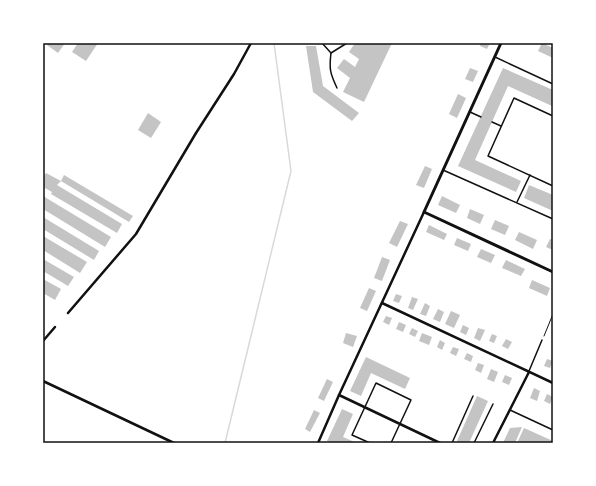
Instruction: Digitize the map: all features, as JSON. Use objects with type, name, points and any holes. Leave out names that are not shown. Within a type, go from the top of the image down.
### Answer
[{"type":"street","points":[[68,313],[136,234],[196,133],[234,74],[251,43]]},
{"type":"street","points":[[318,443],[501,43]]},
{"type":"street","points":[[424,212],[553,272]]},
{"type":"street","points":[[382,303],[553,383]]},
{"type":"street","points":[[43,340],[55,327]]},
{"type":"street","points":[[493,443],[529,372]]},
{"type":"street","points":[[43,381],[174,443]]},
{"type":"street","points":[[339,395],[440,443]]},
{"type":"lane","points":[[322,43],[331,53]]},
{"type":"lane","points":[[337,88],[329,67],[331,53],[347,43]]},
{"type":"lane","points":[[494,57],[553,84]]},
{"type":"lane","points":[[553,116],[514,98],[488,156],[553,186]]},
{"type":"lane","points":[[470,112],[481,117]]},
{"type":"lane","points":[[492,122],[501,126]]},
{"type":"lane","points":[[444,170],[553,219]]},
{"type":"lane","points":[[516,203],[530,175]]},
{"type":"lane","points":[[529,372],[542,340]]},
{"type":"lane","points":[[370,443],[352,435],[376,383],[411,400],[391,443]]},
{"type":"lane","points":[[452,443],[473,396]]},
{"type":"lane","points":[[474,443],[493,404]]},
{"type":"lane","points":[[510,410],[553,430]]},
{"type":"path","points":[[542,340],[553,314]]},
{"type":"building","points":[[48,43],[65,43],[58,53],[47,45]]},
{"type":"building","points":[[78,43],[98,43],[86,61],[72,52]]},
{"type":"building","points":[[355,43],[392,43],[364,102],[343,92],[350,78],[337,68],[344,59],[355,67],[359,59],[349,52]]},
{"type":"building","points":[[481,43],[490,43],[487,49],[480,46]]},
{"type":"building","points":[[542,43],[553,48],[553,58],[538,51]]},
{"type":"building","points":[[306,46],[316,46],[323,86],[359,113],[352,121],[313,92]]},
{"type":"building","points":[[470,68],[478,71],[473,82],[465,79]]},
{"type":"building","points":[[503,68],[553,90],[552,106],[508,86],[475,160],[521,181],[516,192],[458,166]]},
{"type":"building","points":[[458,94],[466,98],[457,118],[449,114]]},
{"type":"building","points":[[148,113],[161,122],[151,138],[138,130]]},
{"type":"building","points":[[425,166],[432,169],[424,188],[416,185]]},
{"type":"building","points":[[46,173],[61,181],[57,185],[122,224],[117,233],[51,194],[52,192],[45,188],[43,192],[43,178]]},
{"type":"building","points":[[64,175],[133,216],[129,222],[61,181]]},
{"type":"building","points":[[529,185],[553,195],[553,211],[524,198]]},
{"type":"building","points":[[43,196],[111,237],[105,247],[43,209]]},
{"type":"building","points":[[442,196],[460,205],[456,213],[438,205]]},
{"type":"building","points":[[470,209],[484,215],[480,224],[467,218]]},
{"type":"building","points":[[43,217],[99,251],[94,260],[43,229]]},
{"type":"building","points":[[495,220],[509,226],[505,235],[491,229]]},
{"type":"building","points":[[400,221],[408,224],[397,247],[389,243]]},
{"type":"building","points":[[429,225],[447,234],[444,240],[426,232]]},
{"type":"building","points":[[519,232],[537,240],[533,249],[515,240]]},
{"type":"building","points":[[43,236],[87,262],[80,273],[43,250]]},
{"type":"building","points":[[457,238],[471,244],[468,251],[454,245]]},
{"type":"building","points":[[550,239],[553,240],[553,250],[546,247]]},
{"type":"building","points":[[481,249],[495,255],[491,263],[477,257]]},
{"type":"building","points":[[382,257],[390,260],[382,281],[374,278]]},
{"type":"building","points":[[43,259],[74,277],[68,286],[43,271]]},
{"type":"building","points":[[506,260],[525,269],[521,276],[502,268]]},
{"type":"building","points":[[43,279],[61,289],[55,300],[43,293]]},
{"type":"building","points":[[532,280],[550,288],[547,296],[529,288]]},
{"type":"building","points":[[369,288],[376,291],[367,311],[360,308]]},
{"type":"building","points":[[396,294],[402,296],[399,303],[393,301]]},
{"type":"building","points":[[412,297],[418,299],[413,310],[408,308]]},
{"type":"building","points":[[425,303],[430,306],[426,316],[420,314]]},
{"type":"building","points":[[438,309],[444,312],[440,322],[433,319]]},
{"type":"building","points":[[451,311],[460,315],[454,328],[445,324]]},
{"type":"building","points":[[386,316],[392,318],[389,325],[383,322]]},
{"type":"building","points":[[399,322],[406,325],[403,332],[396,329]]},
{"type":"building","points":[[463,325],[469,328],[466,335],[460,332]]},
{"type":"building","points":[[412,328],[418,331],[415,337],[409,334]]},
{"type":"building","points":[[478,328],[485,330],[480,341],[474,338]]},
{"type":"building","points":[[346,333],[357,336],[353,347],[343,343]]},
{"type":"building","points":[[422,333],[432,337],[429,345],[419,341]]},
{"type":"building","points":[[492,334],[497,336],[494,343],[489,341]]},
{"type":"building","points":[[506,339],[512,342],[508,349],[502,346]]},
{"type":"building","points":[[440,340],[445,343],[442,350],[437,347]]},
{"type":"building","points":[[453,347],[459,349],[456,356],[450,353]]},
{"type":"building","points":[[467,353],[473,356],[471,362],[464,359]]},
{"type":"building","points":[[366,357],[410,378],[405,389],[371,373],[361,396],[350,391]]},
{"type":"building","points":[[547,359],[553,361],[550,368],[544,366]]},
{"type":"building","points":[[478,363],[484,365],[481,373],[475,370]]},
{"type":"building","points":[[491,369],[498,372],[494,382],[487,379]]},
{"type":"building","points":[[505,375],[512,378],[509,385],[502,382]]},
{"type":"building","points":[[327,379],[333,382],[324,401],[318,398]]},
{"type":"building","points":[[534,388],[540,391],[537,401],[530,398]]},
{"type":"building","points":[[547,394],[553,397],[550,404],[544,401]]},
{"type":"building","points":[[477,396],[488,401],[469,443],[460,443],[457,441]]},
{"type":"building","points":[[342,409],[353,414],[343,437],[357,443],[331,443],[327,441]]},
{"type":"building","points":[[314,410],[320,413],[310,432],[305,429]]},
{"type":"building","points":[[522,427],[515,443],[503,443],[510,428]]},
{"type":"building","points":[[524,428],[553,441],[553,443],[522,443],[518,441]]},
{"type":"waterway","points":[[225,443],[291,171],[274,43]]}]
